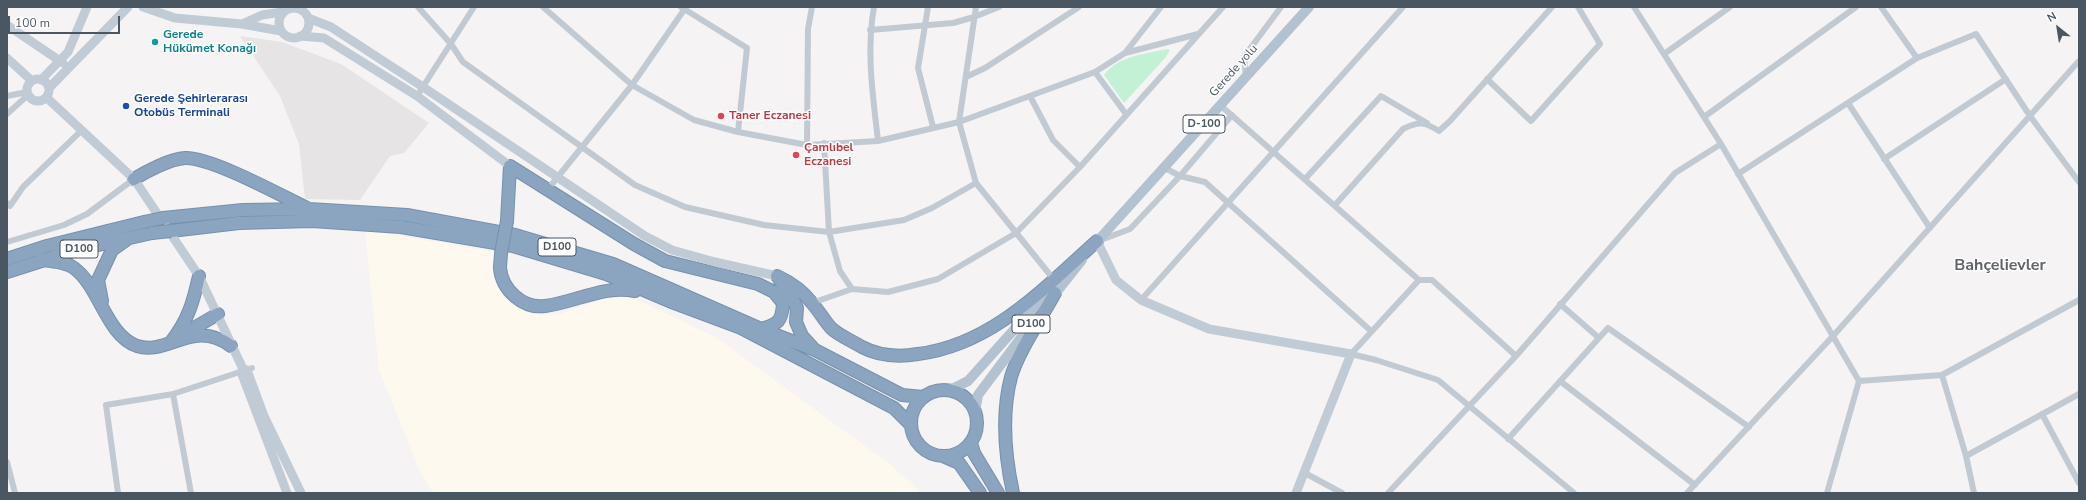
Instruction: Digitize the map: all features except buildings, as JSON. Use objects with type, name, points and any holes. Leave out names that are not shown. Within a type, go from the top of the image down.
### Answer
[{"type":"highway","points":[[134,179],[150,169],[184,158],[204,160],[310,210]]},
{"type":"highway","points":[[741,328],[721,329],[636,291],[622,288],[592,293],[544,306],[528,304],[517,299],[509,291],[500,269],[501,253],[507,221],[510,166],[634,244],[665,261],[758,284],[774,292],[783,303],[783,315],[776,324],[761,329]]},
{"type":"highway","name":"D100","points":[[7,259],[47,246],[163,218],[243,210],[310,210],[407,215],[515,235],[613,264],[761,329],[815,350],[902,395],[924,397],[932,392],[950,390]]},
{"type":"highway","name":"D100","points":[[7,272],[42,260],[131,237],[152,233],[240,223],[312,221],[401,227],[513,246],[606,274],[674,303],[741,328],[894,408],[911,425],[915,439],[924,450],[933,455],[943,456]]},
{"type":"highway","points":[[107,314],[100,296],[98,280],[112,250],[131,237]]},
{"type":"highway","points":[[777,276],[791,283],[812,303],[832,329],[864,348],[898,357],[934,352],[960,344],[984,333],[1056,286],[1097,241]]},
{"type":"highway","points":[[42,260],[54,261],[74,268],[84,279],[115,328],[126,339],[137,346],[151,347],[194,336],[212,335],[231,346]]},
{"type":"highway","points":[[171,342],[181,329],[193,307],[199,276]]},
{"type":"highway","points":[[777,276],[791,296],[797,308],[796,322],[802,336],[815,350]]},
{"type":"highway","points":[[1013,493],[1007,466],[1005,422],[1011,377],[1056,286]]},
{"type":"highway","points":[[171,342],[218,314]]},
{"type":"highway","points":[[950,390],[966,398],[975,412]]},
{"type":"highway","points":[[911,425],[914,410],[924,397]]},
{"type":"highway","name":"D100","points":[[971,443],[976,428],[975,412]]},
{"type":"highway","points":[[943,456],[953,455],[963,450],[971,443],[974,453],[998,493]]},
{"type":"highway","points":[[943,456],[959,463],[980,493]]},
{"type":"main road","name":"Gerede yolu","points":[[1097,241],[1165,168],[1309,7]]},
{"type":"main road","name":"D100","points":[[950,390],[968,381],[1056,286]]},
{"type":"main road","name":"D100","points":[[975,412],[978,395],[1056,286]]},
{"type":"street","points":[[7,114],[28,94],[28,86],[68,52],[87,7]]},
{"type":"street","points":[[7,90],[10,96],[28,94],[37,101],[47,93],[68,68],[128,7]]},
{"type":"street","points":[[143,7],[175,18],[242,24],[281,31],[288,37],[300,36],[324,38],[418,96],[510,166]]},
{"type":"street","points":[[242,24],[262,15],[294,7],[331,27],[423,87],[645,236],[672,250],[715,262],[777,276]]},
{"type":"street","points":[[418,7],[451,44],[463,62],[635,185],[685,207],[764,225],[829,232],[904,220],[932,208],[976,183]]},
{"type":"street","points":[[418,96],[474,7]]},
{"type":"street","points":[[543,7],[632,85],[694,120],[738,132],[807,145],[878,141],[959,122],[1095,72],[1126,54],[1198,34]]},
{"type":"street","points":[[807,145],[808,29],[812,7]]},
{"type":"street","points":[[874,7],[870,30],[869,55],[878,141]]},
{"type":"street","points":[[928,7],[918,68],[933,127]]},
{"type":"street","points":[[976,7],[959,122],[976,183],[1056,286]]},
{"type":"street","points":[[870,30],[953,23],[974,17],[999,7]]},
{"type":"street","points":[[966,77],[985,68],[1079,7]]},
{"type":"street","points":[[1126,54],[1161,7]]},
{"type":"street","points":[[812,303],[852,289],[888,292],[938,279],[1016,233],[1080,167],[1223,7]]},
{"type":"street","points":[[1246,77],[1244,57],[1280,7]]},
{"type":"street","points":[[1141,300],[1403,7]]},
{"type":"street","points":[[1305,178],[1380,96],[1439,131],[1552,7]]},
{"type":"street","points":[[1488,79],[1531,121],[1600,44],[1578,7]]},
{"type":"street","points":[[1664,54],[1730,7]]},
{"type":"street","points":[[1704,117],[1856,7]]},
{"type":"street","points":[[1881,7],[1917,58]]},
{"type":"street","points":[[548,189],[632,85],[684,8],[747,48],[738,132]]},
{"type":"street","points":[[1636,8],[1721,144],[1859,381],[1828,493]]},
{"type":"street","points":[[281,31],[278,22],[283,10]]},
{"type":"street","points":[[300,36],[308,27],[304,12]]},
{"type":"street","points":[[7,26],[59,60],[68,68]]},
{"type":"street","points":[[1738,174],[1917,58],[1976,34],[2030,116],[2079,182]]},
{"type":"street","points":[[7,58],[36,80],[46,83],[47,93],[82,130],[134,179],[199,276],[218,314],[231,346],[246,370],[264,416],[301,493]]},
{"type":"street","points":[[1687,493],[1833,336],[2078,62]]},
{"type":"street","points":[[1095,72],[1126,114]]},
{"type":"street","points":[[1884,159],[2006,79]]},
{"type":"street","points":[[1030,96],[1053,140],[1080,167]]},
{"type":"street","points":[[1848,103],[1930,228]]},
{"type":"street","points":[[1220,105],[1305,178],[1419,280],[1432,280],[1516,356]]},
{"type":"street","points":[[1232,115],[1180,176],[1130,229],[1097,241],[1116,280],[1141,300],[1209,330],[1351,354],[1376,360],[1438,380],[1573,493]]},
{"type":"street","points":[[1335,205],[1403,129],[1416,124],[1427,123]]},
{"type":"street","points":[[7,203],[10,206],[23,187],[82,130]]},
{"type":"street","points":[[824,143],[829,232],[840,271],[852,289]]},
{"type":"street","points":[[1388,493],[1516,356],[1675,173],[1721,144]]},
{"type":"street","points":[[1165,168],[1180,176],[1205,182],[1371,331]]},
{"type":"street","points":[[7,242],[64,226],[87,214],[134,179]]},
{"type":"street","points":[[1296,493],[1303,472],[1351,354],[1419,280]]},
{"type":"street","points":[[1859,381],[1942,374],[2079,300]]},
{"type":"street","points":[[1560,304],[1599,338]]},
{"type":"street","points":[[1508,439],[1608,328],[1749,426]]},
{"type":"street","points":[[118,493],[106,405],[173,394],[246,370]]},
{"type":"street","points":[[246,370],[286,493]]},
{"type":"street","points":[[1942,374],[1966,456],[1974,493]]},
{"type":"street","points":[[1560,381],[1695,485]]},
{"type":"street","points":[[173,394],[191,493]]},
{"type":"street","points":[[1966,456],[2079,394]]},
{"type":"street","points":[[2042,414],[2079,483]]},
{"type":"street","points":[[7,462],[14,493]]},
{"type":"street","points":[[1303,472],[1342,493]]},
{"type":"shaded area","points":[[240,36],[282,42],[341,64],[429,123],[404,153],[390,156],[360,200],[305,199],[299,144],[280,96]]},
{"type":"shaded area","points":[[365,230],[495,252],[492,267],[495,282],[502,294],[512,304],[531,314],[560,314],[603,299],[629,296],[714,336],[891,465],[921,493],[433,493],[420,471],[379,370]]},
{"type":"green space","points":[[1167,49],[1170,50],[1165,58],[1124,103],[1104,75],[1124,60],[1141,54]]},
{"type":"place","name":"Gerede Hükümet Konağı","points":[[155,42]]},
{"type":"place","name":"Gerede Şehirlerarası Otobüs Terminali","points":[[126,106]]},
{"type":"place","name":"Taner Eczanesi","points":[[721,116]]},
{"type":"place","name":"Çamlıbel Eczanesi","points":[[796,155]]},
{"type":"district","name":"Bahçelievler","points":[[2000,266]]}]
